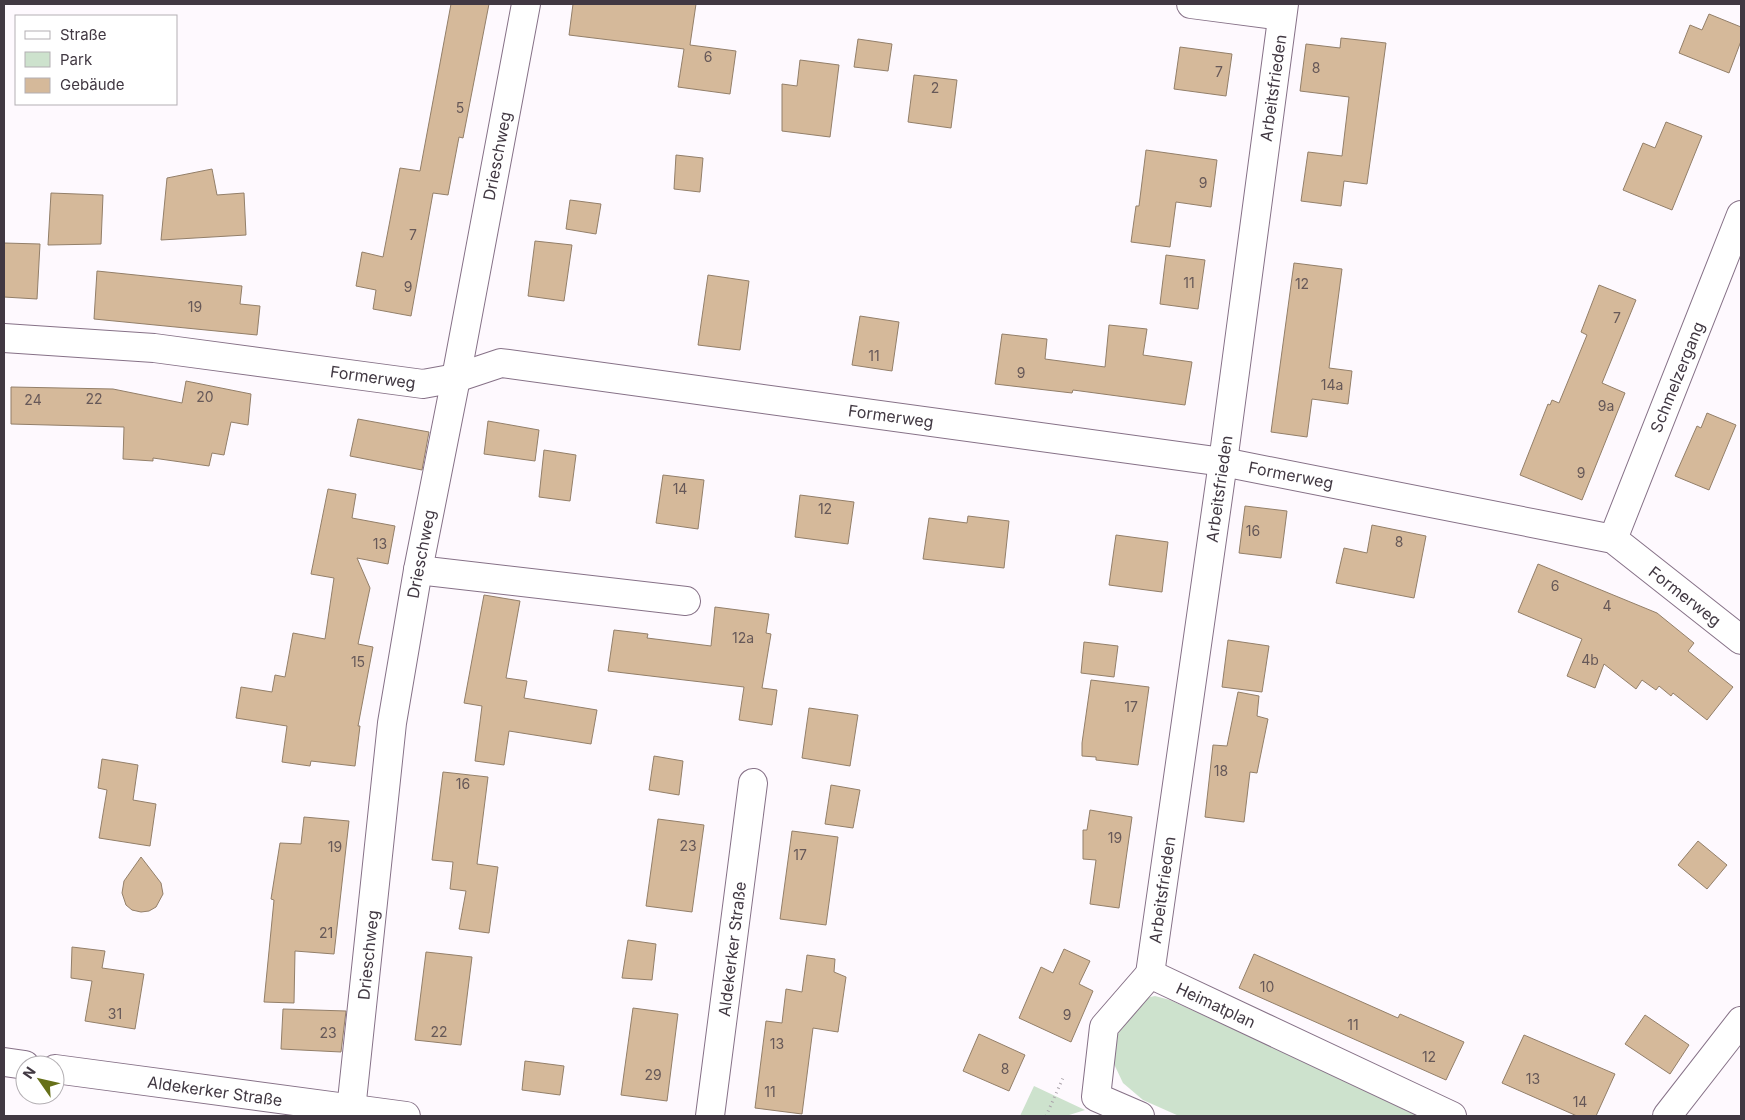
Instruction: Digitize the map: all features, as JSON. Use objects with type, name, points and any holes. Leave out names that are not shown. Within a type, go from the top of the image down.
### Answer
[{"type":"street","name":"Drieschweg","points":[[351,1110],[392,723],[418,570],[526,4]]},
{"type":"street","points":[[1204,5],[1283,10]]},
{"type":"street","name":"Arbeitsfrieden","points":[[1150,974],[1223,462],[1283,10]]},
{"type":"street","name":"Schmelzergang","points":[[1613,539],[1741,215]]},
{"type":"street","name":"Formerweg","points":[[4,338],[154,348],[424,384],[456,378],[502,363],[1223,462],[1613,539],[1741,640]]},
{"type":"street","points":[[418,570],[686,601]]},
{"type":"street","name":"Aldekerker Straße","points":[[710,1116],[753,783]]},
{"type":"street","points":[[1140,1116],[1096,1097],[1104,1027],[1150,974]]},
{"type":"street","name":"Heimatplan","points":[[1150,974],[1452,1116]]},
{"type":"street","points":[[1667,1116],[1741,1021]]},
{"type":"street","name":"Aldekerker Straße","points":[[65,1071],[406,1116]]},
{"type":"green space","points":[[1155,996],[1170,1000],[1425,1116],[1179,1116],[1143,1100],[1123,1083],[1114,1064],[1118,1034],[1141,999]]},
{"type":"green space","points":[[1034,1086],[1085,1110],[1066,1116],[1020,1116]]},
{"type":"building","points":[[451,4],[489,4],[463,138],[459,137],[448,195],[433,193],[411,316],[373,309],[376,290],[356,286],[362,252],[383,257],[400,168],[420,171]]},
{"type":"building","points":[[573,4],[696,4],[690,45],[736,51],[730,94],[678,87],[684,49],[569,35]]},
{"type":"building","points":[[1709,14],[1741,27],[1741,41],[1729,73],[1679,53],[1690,25],[1702,30]]},
{"type":"building","points":[[1341,38],[1386,43],[1367,184],[1344,181],[1341,206],[1301,201],[1308,152],[1342,156],[1349,97],[1300,91],[1306,44],[1340,48]]},
{"type":"building","points":[[858,39],[892,44],[888,71],[854,67]]},
{"type":"building","points":[[1180,47],[1232,54],[1226,96],[1174,89]]},
{"type":"building","points":[[800,60],[839,65],[830,137],[782,131],[782,84],[797,86]]},
{"type":"building","points":[[914,75],[957,80],[951,128],[908,122]]},
{"type":"building","points":[[1666,122],[1702,136],[1672,210],[1623,190],[1643,143],[1655,148]]},
{"type":"building","points":[[1146,150],[1217,160],[1211,207],[1176,202],[1170,247],[1131,242],[1136,206],[1139,206]]},
{"type":"building","points":[[676,155],[703,158],[700,192],[674,189]]},
{"type":"building","points":[[212,169],[217,195],[244,193],[246,235],[161,240],[167,178]]},
{"type":"building","points":[[51,193],[103,195],[101,244],[48,245]]},
{"type":"building","points":[[570,200],[601,204],[596,234],[566,229]]},
{"type":"building","points":[[535,241],[572,245],[564,301],[528,296]]},
{"type":"building","points":[[4,243],[40,244],[37,299],[4,297]]},
{"type":"building","points":[[1166,255],[1205,260],[1198,309],[1160,304]]},
{"type":"building","points":[[1294,263],[1342,269],[1329,368],[1352,371],[1348,404],[1312,399],[1307,437],[1271,432]]},
{"type":"building","points":[[97,271],[242,286],[240,304],[260,306],[257,335],[94,319]]},
{"type":"building","points":[[708,275],[749,281],[740,350],[698,345]]},
{"type":"building","points":[[1599,285],[1636,300],[1602,383],[1625,393],[1582,500],[1520,475],[1548,404],[1550,405],[1552,400],[1559,403],[1587,335],[1581,332]]},
{"type":"building","points":[[860,316],[899,322],[892,371],[852,365]]},
{"type":"building","points":[[1109,325],[1147,329],[1143,355],[1192,362],[1185,405],[1073,390],[1072,393],[995,384],[1002,334],[1047,339],[1045,359],[1105,367]]},
{"type":"building","points":[[186,381],[251,394],[248,425],[231,422],[224,455],[212,453],[209,466],[153,458],[153,461],[123,459],[124,427],[11,424],[11,387],[113,389],[182,403]]},
{"type":"building","points":[[1707,413],[1736,425],[1709,490],[1675,476],[1697,426],[1701,428]]},
{"type":"building","points":[[358,419],[429,432],[422,470],[350,456]]},
{"type":"building","points":[[488,421],[539,430],[535,461],[484,454]]},
{"type":"building","points":[[544,450],[576,455],[570,501],[539,497]]},
{"type":"building","points":[[663,475],[704,480],[698,529],[656,523]]},
{"type":"building","points":[[328,489],[356,494],[352,518],[395,526],[388,564],[357,558],[370,588],[358,644],[373,647],[358,726],[360,726],[355,766],[311,761],[310,766],[282,762],[287,726],[236,718],[241,687],[272,692],[275,675],[285,677],[293,633],[325,639],[334,578],[311,574]]},
{"type":"building","points":[[800,495],[854,502],[848,544],[795,537]]},
{"type":"building","points":[[1245,506],[1287,511],[1281,558],[1239,553]]},
{"type":"building","points":[[968,516],[1009,521],[1004,568],[923,559],[929,518],[967,523]]},
{"type":"building","points":[[1372,525],[1426,536],[1414,598],[1336,583],[1344,548],[1367,553]]},
{"type":"building","points":[[1116,535],[1168,542],[1162,592],[1109,585]]},
{"type":"building","points":[[1538,564],[1657,613],[1694,643],[1688,651],[1733,687],[1707,720],[1673,693],[1671,696],[1659,686],[1656,690],[1642,680],[1636,689],[1604,664],[1595,688],[1567,676],[1582,639],[1518,612]]},
{"type":"building","points":[[484,595],[520,601],[506,678],[527,681],[524,698],[597,710],[591,744],[509,731],[504,765],[475,761],[482,706],[464,703]]},
{"type":"building","points":[[715,607],[769,614],[766,633],[771,634],[762,688],[777,690],[772,725],[739,720],[744,687],[608,671],[614,630],[648,634],[647,638],[711,646]]},
{"type":"building","points":[[1228,640],[1269,646],[1262,692],[1222,687]]},
{"type":"building","points":[[1084,642],[1118,646],[1114,677],[1081,673]]},
{"type":"building","points":[[1091,680],[1149,687],[1138,765],[1096,760],[1096,757],[1082,756],[1082,743]]},
{"type":"building","points":[[1238,692],[1259,696],[1257,716],[1268,719],[1257,773],[1250,772],[1244,822],[1205,817],[1213,745],[1227,746]]},
{"type":"building","points":[[809,708],[858,715],[850,766],[802,758]]},
{"type":"building","points":[[654,756],[683,761],[679,795],[649,790]]},
{"type":"building","points":[[102,759],[138,765],[133,800],[156,804],[150,846],[99,838],[107,790],[98,788]]},
{"type":"building","points":[[443,772],[488,777],[477,864],[498,867],[489,933],[459,929],[466,891],[450,889],[453,862],[432,860]]},
{"type":"building","points":[[831,785],[860,790],[853,828],[825,824]]},
{"type":"building","points":[[1090,810],[1132,817],[1119,908],[1090,904],[1096,860],[1083,859],[1083,830],[1087,830]]},
{"type":"building","points":[[304,817],[349,821],[334,954],[295,951],[294,1003],[264,1002],[274,900],[271,899],[280,843],[301,844]]},
{"type":"building","points":[[658,819],[704,825],[692,912],[646,906]]},
{"type":"building","points":[[792,831],[838,837],[826,925],[780,919]]},
{"type":"building","points":[[1698,841],[1727,865],[1707,889],[1678,865]]},
{"type":"building","points":[[141,857],[161,883],[163,894],[156,907],[149,911],[141,912],[132,910],[126,905],[122,893],[124,881]]},
{"type":"building","points":[[628,940],[656,944],[652,980],[622,978]]},
{"type":"building","points":[[72,947],[105,951],[102,968],[144,974],[135,1029],[85,1021],[92,981],[71,978]]},
{"type":"building","points":[[1064,949],[1090,961],[1079,984],[1093,991],[1071,1042],[1019,1018],[1041,967],[1053,973]]},
{"type":"building","points":[[426,952],[472,957],[461,1045],[415,1040]]},
{"type":"building","points":[[1254,954],[1398,1018],[1400,1014],[1464,1042],[1446,1080],[1239,988]]},
{"type":"building","points":[[807,955],[835,959],[834,972],[846,977],[838,1032],[813,1028],[802,1114],[755,1108],[766,1021],[782,1023],[786,989],[802,992]]},
{"type":"building","points":[[633,1008],[678,1014],[667,1101],[621,1095]]},
{"type":"building","points":[[283,1009],[346,1011],[341,1052],[281,1049]]},
{"type":"building","points":[[1645,1015],[1689,1045],[1670,1074],[1625,1044]]},
{"type":"building","points":[[979,1034],[1025,1055],[1009,1091],[963,1071]]},
{"type":"building","points":[[1524,1035],[1615,1074],[1596,1116],[1577,1116],[1502,1083]]},
{"type":"building","points":[[525,1061],[564,1066],[560,1095],[522,1090]]}]
